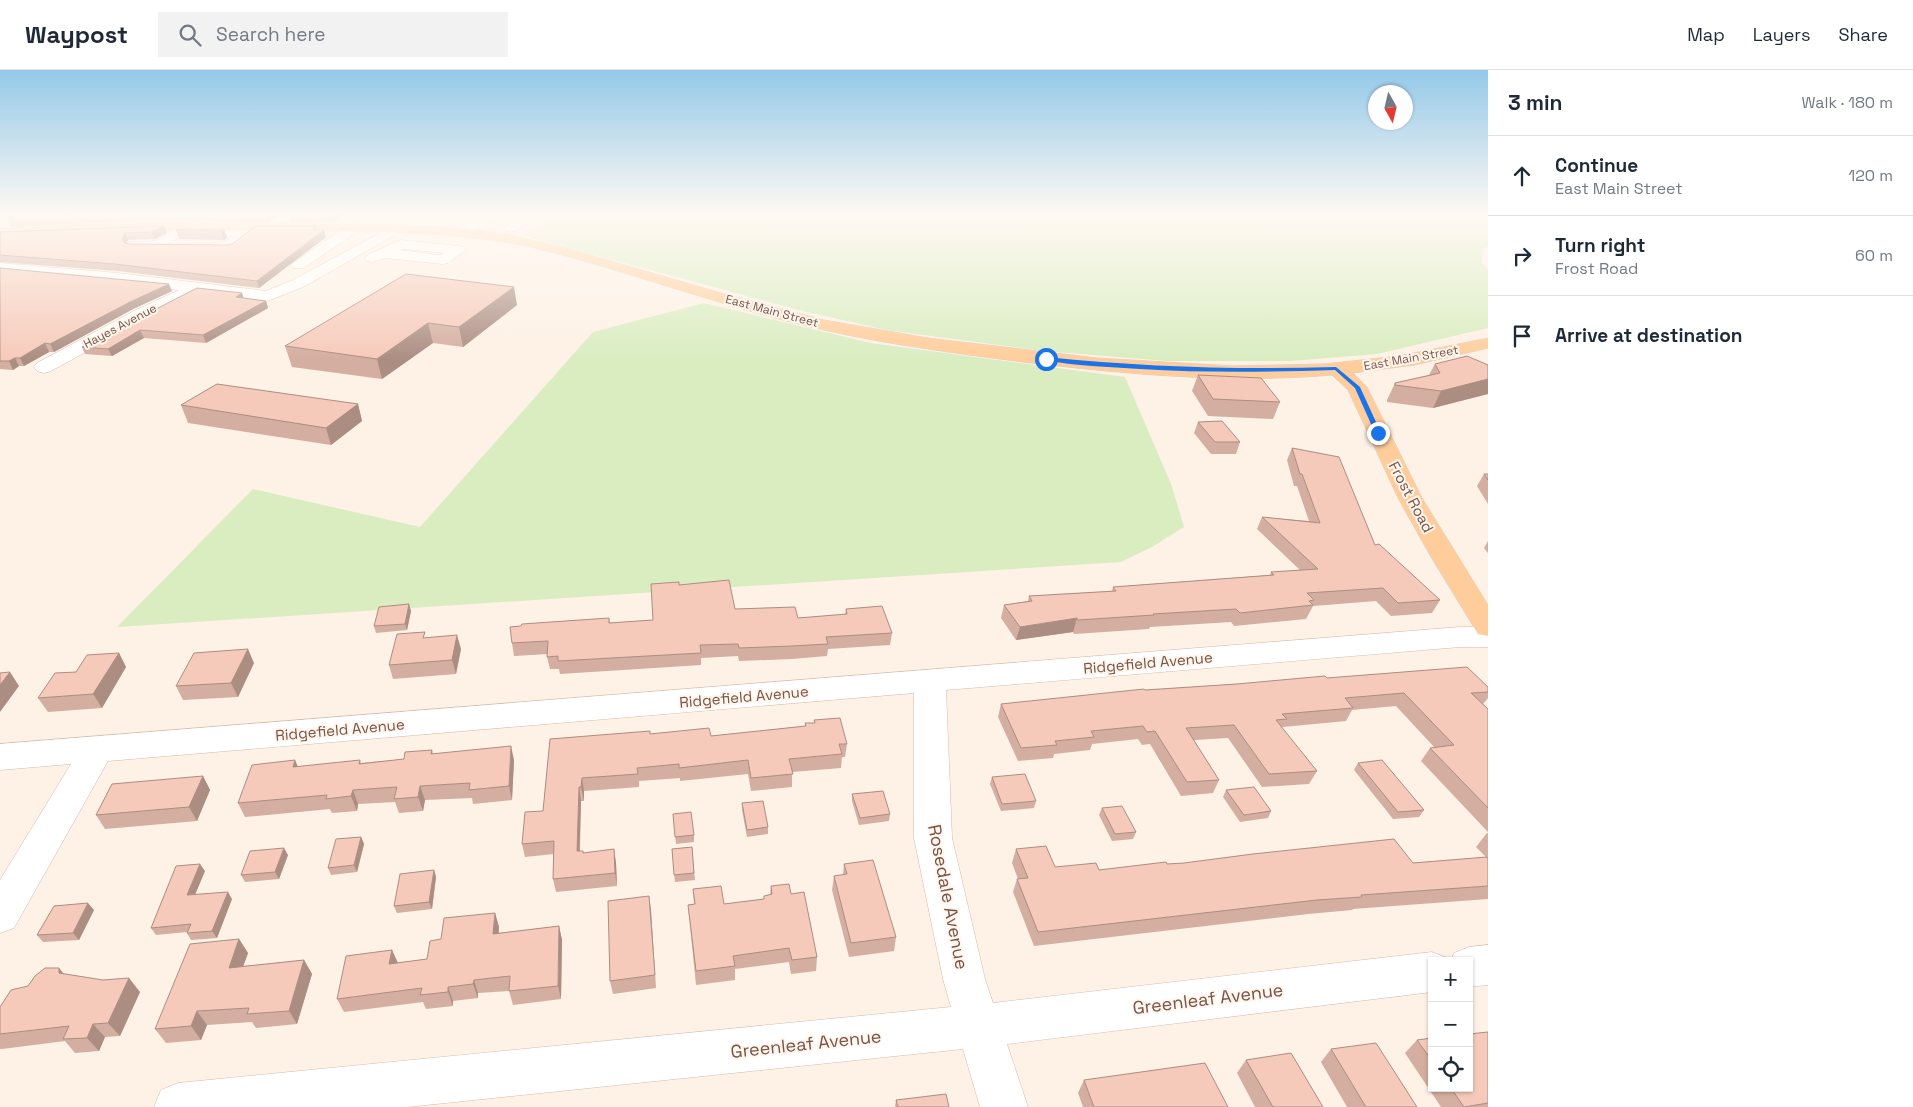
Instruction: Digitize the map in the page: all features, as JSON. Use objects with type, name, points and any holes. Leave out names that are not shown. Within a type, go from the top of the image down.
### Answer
[{"type":"main road","name":"East Main Street","points":[[603,263],[794,318],[908,340],[1022,356],[1136,368],[1228,371],[1336,368],[1405,361],[1488,343]]},
{"type":"main road","name":"Frost Road","points":[[1336,368],[1357,387],[1410,498],[1488,627]]},
{"type":"street","points":[[295,276],[308,263]]},
{"type":"street","points":[[4,270],[198,287],[270,288],[322,263]]},
{"type":"street","points":[[321,287],[364,263]]},
{"type":"street","name":"Hayes Avenue","points":[[44,367],[140,315],[198,287]]},
{"type":"street","name":"Ridgefield Avenue","points":[[0,757],[1460,637],[1488,637]]},
{"type":"street","name":"Rosedale Avenue","points":[[930,681],[933,838],[964,979],[1004,1107]]},
{"type":"street","points":[[0,915],[98,749]]},
{"type":"street","points":[[1473,967],[1488,965]]},
{"type":"street","name":"Greenleaf Avenue","points":[[178,1107],[979,1026],[1428,972]]},
{"type":"green space","points":[[626,263],[1482,263],[1488,270],[1488,328],[1377,354],[1290,361],[1167,361],[1044,351],[886,330],[799,310]]},
{"type":"green space","points":[[704,303],[871,343],[1125,377],[1171,484],[1184,527],[1152,547],[1121,562],[117,627],[253,489],[420,527],[593,332]]},
{"type":"building","points":[[107,263],[280,263],[257,281]]},
{"type":"building","points":[[0,268],[169,284],[50,344],[45,343],[20,358],[0,361]]},
{"type":"building","points":[[406,274],[514,287],[459,327],[428,323],[377,359],[285,346]]},
{"type":"building","points":[[197,288],[242,293],[236,297],[266,301],[203,335],[140,330],[108,349],[82,347]]},
{"type":"building","points":[[1467,356],[1488,365],[1488,379],[1441,391],[1395,385],[1395,383],[1440,373],[1435,364]]},
{"type":"building","points":[[1198,375],[1261,378],[1280,402],[1213,399]]},
{"type":"building","points":[[217,384],[358,404],[326,428],[181,405]]},
{"type":"building","points":[[1222,421],[1240,442],[1215,442],[1198,422]]},
{"type":"building","points":[[1292,448],[1339,457],[1375,545],[1379,544],[1440,600],[1398,603],[1383,588],[1307,593],[1314,600],[1309,601],[1313,605],[1240,613],[1236,609],[1078,620],[1077,618],[1020,627],[1004,605],[1032,601],[1029,596],[1116,591],[1113,587],[1274,575],[1271,572],[1318,569],[1262,517],[1320,523],[1302,474],[1300,474]]},
{"type":"building","points":[[729,580],[735,609],[795,607],[798,618],[847,614],[846,609],[882,606],[892,633],[826,637],[828,644],[739,648],[738,644],[700,645],[701,653],[558,661],[558,656],[547,657],[548,641],[512,643],[510,627],[521,626],[522,624],[609,618],[609,623],[653,620],[651,584],[679,582],[679,585]]},
{"type":"building","points":[[409,604],[405,624],[374,626],[379,607]]},
{"type":"building","points":[[425,632],[423,638],[457,635],[452,660],[389,665],[397,634]]},
{"type":"building","points":[[248,649],[231,683],[176,686],[194,653]]},
{"type":"building","points":[[119,653],[93,694],[38,698],[55,673],[76,672],[87,655]]},
{"type":"building","points":[[1467,667],[1488,687],[1488,692],[1471,693],[1488,709],[1488,808],[1430,748],[1454,745],[1404,693],[1345,698],[1353,708],[1282,714],[1287,719],[1276,720],[1317,771],[1269,774],[1234,725],[1186,728],[1219,780],[1187,782],[1155,731],[1147,732],[1143,726],[1091,731],[1094,737],[1055,741],[1057,745],[1021,748],[1001,704],[1144,689]]},
{"type":"building","points":[[10,672],[0,685],[0,673]]},
{"type":"building","points":[[840,718],[847,744],[839,744],[842,754],[789,759],[793,774],[751,778],[748,760],[679,768],[679,764],[637,768],[638,774],[582,778],[581,787],[579,787],[577,851],[583,851],[583,853],[614,849],[615,873],[553,879],[554,841],[522,844],[525,812],[543,811],[550,739],[650,731],[650,734],[709,728],[711,736],[806,726],[805,723],[815,723],[814,720]]},
{"type":"building","points":[[511,746],[509,786],[469,790],[470,783],[420,786],[418,797],[394,799],[397,787],[353,790],[351,796],[326,799],[327,795],[238,803],[252,765],[295,760],[293,767],[360,760],[359,764],[404,759],[405,752],[432,750],[431,754]]},
{"type":"building","points":[[1382,760],[1424,810],[1398,812],[1358,763]]},
{"type":"building","points":[[1025,774],[1036,801],[1002,804],[992,777]]},
{"type":"building","points":[[203,776],[189,807],[96,815],[112,784]]},
{"type":"building","points":[[1254,787],[1271,811],[1244,815],[1226,790]]},
{"type":"building","points":[[883,791],[890,814],[860,818],[852,794]]},
{"type":"building","points":[[763,801],[768,827],[747,830],[742,803]]},
{"type":"building","points":[[1122,806],[1136,832],[1115,834],[1102,808]]},
{"type":"building","points":[[691,812],[694,835],[675,837],[673,814]]},
{"type":"building","points":[[361,837],[354,865],[328,868],[336,839]]},
{"type":"building","points":[[1394,839],[1413,863],[1487,857],[1488,886],[1361,895],[1362,897],[1317,900],[1038,932],[1017,879],[1028,878],[1016,849],[1046,846],[1055,867],[1096,863],[1099,870],[1166,862],[1167,864],[1184,863]]},
{"type":"building","points":[[692,847],[694,873],[674,875],[672,849]]},
{"type":"building","points":[[284,848],[275,872],[241,875],[250,851]]},
{"type":"building","points":[[873,860],[896,937],[851,943],[834,876],[847,874],[844,864]]},
{"type":"building","points":[[200,864],[187,895],[228,892],[212,931],[187,933],[191,924],[151,928],[176,866]]},
{"type":"building","points":[[434,870],[429,902],[394,906],[400,874]]},
{"type":"building","points":[[789,884],[791,894],[804,892],[817,957],[792,960],[789,948],[733,956],[735,966],[696,971],[688,905],[695,904],[693,889],[721,886],[724,904],[764,899],[764,896],[772,894],[771,886]]},
{"type":"building","points":[[649,896],[655,975],[610,981],[608,901]]},
{"type":"building","points":[[88,903],[73,933],[37,935],[54,906]]},
{"type":"building","points":[[495,913],[493,934],[559,926],[558,986],[509,991],[510,976],[474,980],[473,984],[448,987],[448,992],[420,995],[422,988],[337,999],[346,956],[392,950],[389,964],[427,959],[430,941],[441,939],[444,918]]},
{"type":"building","points":[[239,939],[229,968],[304,960],[289,1011],[247,1014],[249,1008],[197,1011],[191,1026],[155,1029],[190,944]]},
{"type":"building","points":[[45,968],[59,968],[59,973],[103,980],[129,978],[108,1023],[93,1024],[87,1038],[63,1039],[69,1026],[0,1034],[0,1007],[11,990],[28,986],[35,976]]},
{"type":"building","points":[[1488,1032],[1488,1103],[1464,1107],[1454,1092],[1473,1092],[1473,1034]]},
{"type":"building","points":[[1428,1039],[1428,1055],[1417,1040]]},
{"type":"building","points":[[1376,1043],[1417,1107],[1366,1107],[1331,1049]]},
{"type":"building","points":[[1291,1053],[1323,1107],[1273,1107],[1246,1060]]},
{"type":"building","points":[[1205,1063],[1228,1107],[1094,1107],[1084,1080]]},
{"type":"building","points":[[946,1094],[949,1107],[898,1107],[896,1100]]},
{"type":"route","points":[[1046,359],[1116,366],[1214,371],[1336,368],[1357,387],[1378,433]]}]
